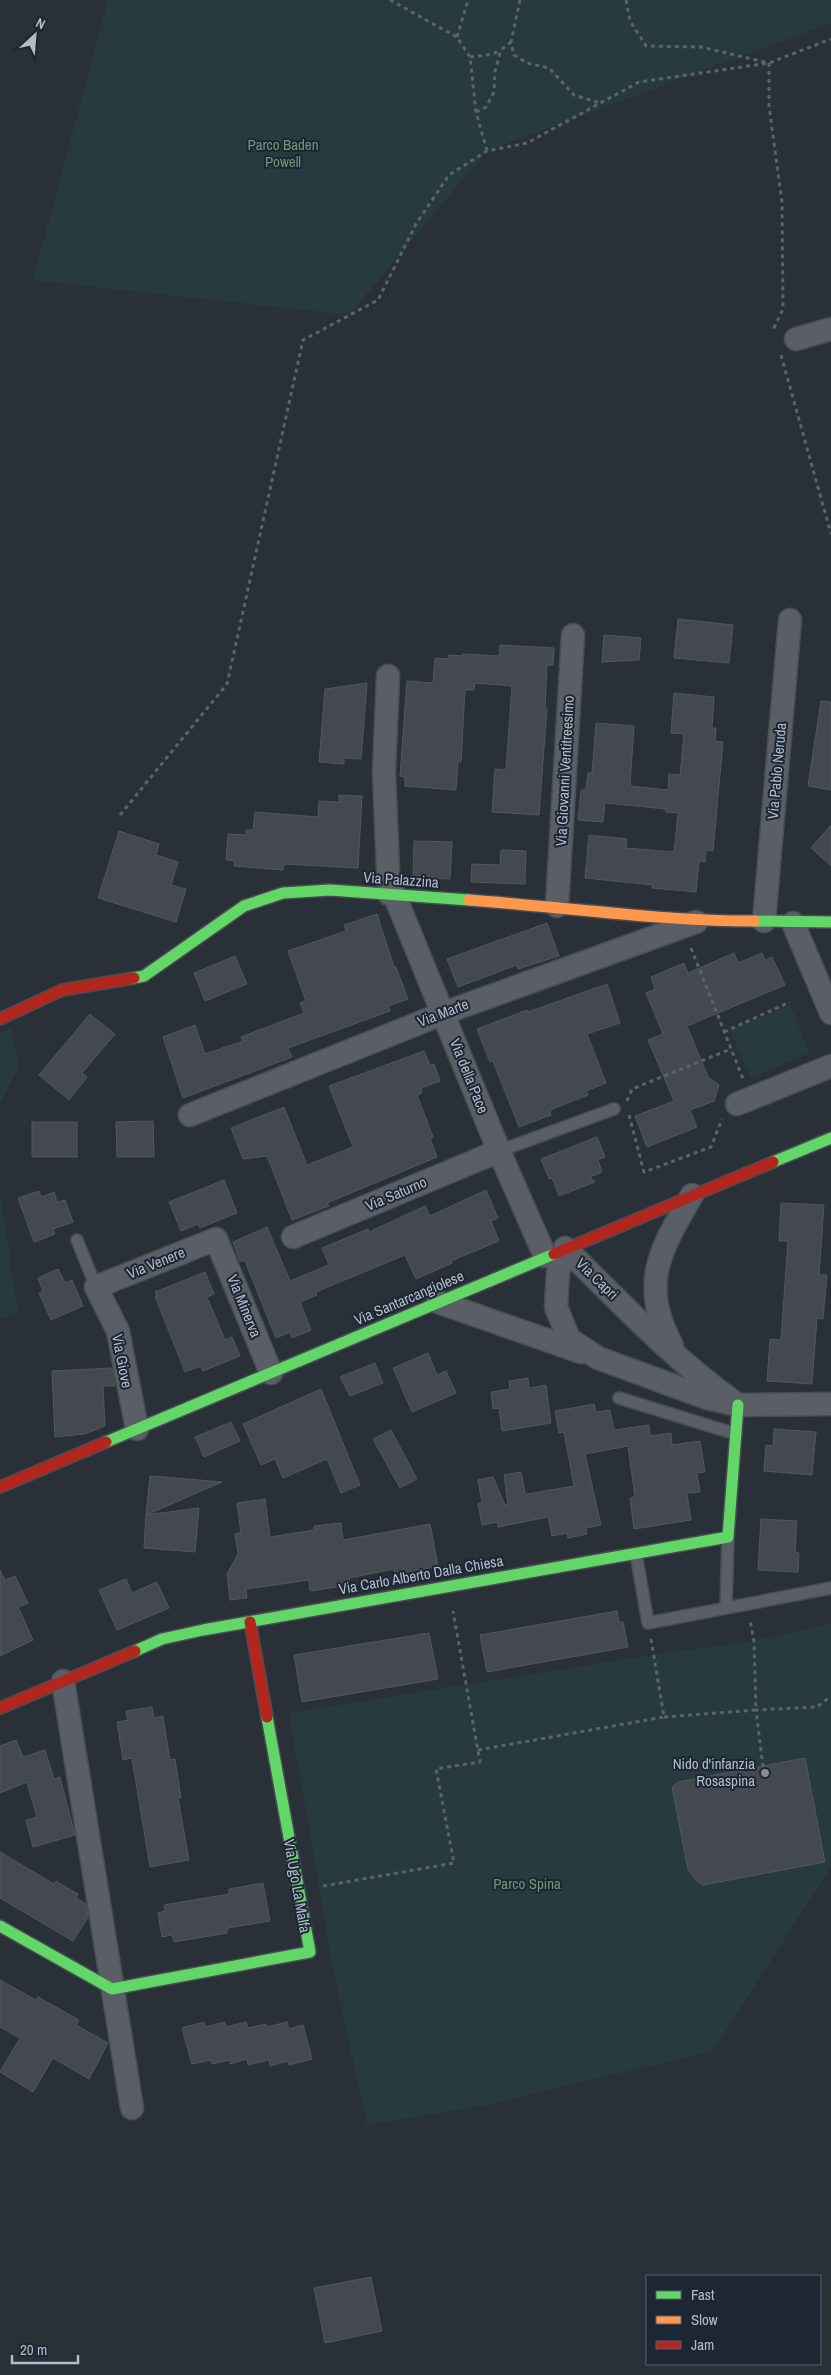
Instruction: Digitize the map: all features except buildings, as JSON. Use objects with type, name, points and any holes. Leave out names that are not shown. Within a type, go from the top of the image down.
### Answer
[{"type":"street","points":[[784,341],[831,329]]},
{"type":"street","name":"Via Pablo Neruda","points":[[764,922],[790,620]]},
{"type":"street","name":"Via Giovanni Ventitreesimo","points":[[557,906],[573,635]]},
{"type":"street","points":[[388,676],[384,772],[392,894]]},
{"type":"street","name":"Via Palazzina","points":[[0,1019],[62,990],[144,976],[244,906],[283,893],[330,890],[392,894],[557,906],[700,921],[831,922]]},
{"type":"street","name":"Via della Pace","points":[[392,894],[444,1012],[499,1151],[555,1252]]},
{"type":"street","name":"Via Marte","points":[[190,1115],[444,1012],[700,921]]},
{"type":"street","points":[[794,923],[831,1013]]},
{"type":"street","points":[[732,1108],[831,1066]]},
{"type":"street","name":"Via Santarcangiolese","points":[[0,1487],[555,1252],[831,1138]]},
{"type":"street","name":"Via Saturno","points":[[293,1237],[499,1151]]},
{"type":"street","name":"Via Capri","points":[[678,1358],[662,1328],[655,1287],[657,1263],[666,1241],[692,1195]]},
{"type":"street","name":"Via Venere","points":[[96,1287],[216,1239]]},
{"type":"street","name":"Via Minerva","points":[[216,1239],[271,1372]]},
{"type":"street","name":"Via Capri","points":[[555,1252],[558,1272],[556,1307],[569,1339],[598,1358]]},
{"type":"street","name":"Via Capri","points":[[555,1252],[702,1380],[745,1405]]},
{"type":"street","name":"Via Giove","points":[[96,1287],[118,1332],[137,1429]]},
{"type":"street","name":"Via Capri","points":[[438,1302],[707,1398],[745,1405],[831,1404]]},
{"type":"street","points":[[728,1537],[736,1434],[745,1405]]},
{"type":"street","name":"Via Carlo Alberto Dalla Chiesa","points":[[0,1708],[162,1639],[448,1585],[728,1537]]},
{"type":"street","name":"Via Ugo La Malfa","points":[[112,1989],[310,1952],[250,1622]]},
{"type":"street","points":[[63,1681],[132,2108]]},
{"type":"street","points":[[0,1926],[112,1989]]},
{"type":"lane","points":[[499,1151],[614,1110]]},
{"type":"lane","name":"Via Giove","points":[[77,1240],[96,1287]]},
{"type":"lane","points":[[620,1398],[736,1434]]},
{"type":"lane","points":[[726,1608],[728,1537]]},
{"type":"lane","points":[[636,1554],[648,1623],[831,1588]]},
{"type":"path","points":[[390,0],[457,37],[470,57],[476,112],[487,151]]},
{"type":"path","points":[[457,37],[468,0]]},
{"type":"path","points":[[520,0],[511,42],[514,55],[527,63],[548,68],[574,94],[600,104]]},
{"type":"path","points":[[626,0],[630,21],[646,46],[700,47],[769,63]]},
{"type":"path","points":[[120,815],[227,684],[303,340],[378,300],[416,224],[449,175],[487,151],[527,143],[639,82],[769,63],[831,39]]},
{"type":"path","points":[[470,57],[493,54],[511,42]]},
{"type":"path","points":[[476,112],[486,107],[494,92],[495,71],[501,50]]},
{"type":"path","points":[[769,63],[769,106],[782,202],[784,309],[774,328]]},
{"type":"path","points":[[774,328],[784,341],[831,534]]},
{"type":"path","points":[[774,328],[784,341]]},
{"type":"path","points":[[688,942],[744,1082]]},
{"type":"path","points":[[724,1032],[790,1002]]},
{"type":"path","points":[[731,1049],[632,1089],[626,1104],[644,1172],[711,1147],[732,1108]]},
{"type":"path","points":[[614,1110],[626,1104]]},
{"type":"path","points":[[298,1891],[454,1863],[436,1769],[480,1762],[448,1585]]},
{"type":"path","points":[[747,1605],[754,1641],[756,1710],[763,1766]]},
{"type":"path","points":[[648,1623],[664,1717]]},
{"type":"path","points":[[478,1750],[664,1717],[816,1706],[831,1696]]},
{"type":"green space","name":"Parco Baden Powell","points":[[108,0],[831,0],[831,23],[487,151],[349,315],[33,280]]},
{"type":"green space","points":[[790,1005],[810,1053],[751,1078],[730,1030]]},
{"type":"green space","points":[[10,1028],[19,1066],[0,1104],[0,1033]]},
{"type":"green space","points":[[0,1191],[18,1313],[0,1319]]},
{"type":"green space","name":"Parco Spina","points":[[831,1623],[831,1867],[713,2051],[482,2106],[367,2125],[333,1970],[289,1713],[645,1656],[754,1641]]},
{"type":"traffic: fast","points":[[134,978],[144,976],[244,906],[283,893],[330,890],[469,900]]},
{"type":"traffic: fast","points":[[754,921],[831,922]]},
{"type":"traffic: fast","points":[[773,1162],[831,1138]]},
{"type":"traffic: fast","points":[[106,1442],[554,1254]]},
{"type":"traffic: fast","points":[[135,1651],[162,1639],[203,1630],[728,1537],[738,1405]]},
{"type":"traffic: fast","points":[[0,1926],[112,1989],[310,1952],[267,1717]]},
{"type":"traffic: slow","points":[[469,900],[683,919],[754,921]]},
{"type":"traffic: jam","points":[[0,1019],[62,990],[134,978]]},
{"type":"traffic: jam","points":[[554,1254],[773,1162]]},
{"type":"traffic: jam","points":[[0,1487],[106,1442]]},
{"type":"traffic: jam","points":[[250,1622],[267,1717]]},
{"type":"traffic: jam","points":[[0,1708],[135,1651]]},
{"type":"place","name":"Nido d'infanzia Rosaspina","points":[[765,1773]]}]
